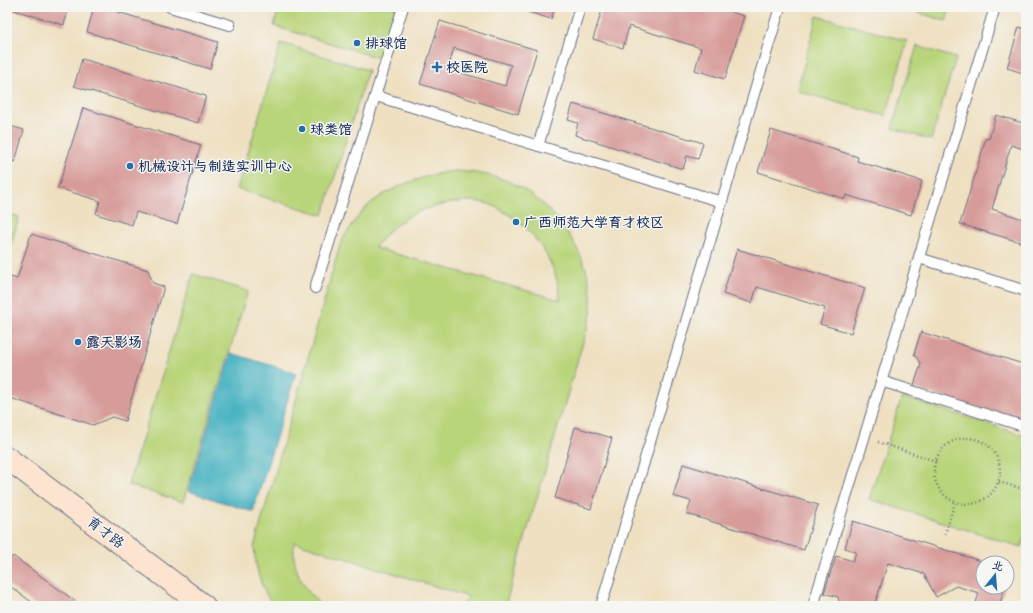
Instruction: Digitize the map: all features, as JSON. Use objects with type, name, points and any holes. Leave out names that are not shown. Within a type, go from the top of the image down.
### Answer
[{"type":"main road","name":"育才路","points":[[7,458],[204,606]]},
{"type":"lane","points":[[170,7],[230,25]]},
{"type":"lane","points":[[315,288],[403,7]]},
{"type":"lane","points":[[538,146],[580,7]]},
{"type":"lane","points":[[601,606],[780,7]]},
{"type":"lane","points":[[813,606],[995,7]]},
{"type":"lane","points":[[376,96],[722,202]]},
{"type":"lane","points":[[919,258],[1026,291]]},
{"type":"lane","points":[[881,382],[1026,427]]},
{"type":"path","points":[[864,438],[936,461]]},
{"type":"path","points":[[964,438],[976,439],[986,444],[994,452],[1000,462],[1001,472],[999,482],[994,492],[986,499],[976,503],[966,504],[955,502],[946,497],[939,489],[935,479],[934,468],[937,457],[944,448],[953,441],[964,438]]},
{"type":"path","points":[[999,482],[1026,490]]},
{"type":"path","points":[[945,534],[955,502]]},
{"type":"green space","name":"排球馆","points":[[279,7],[398,7],[382,59],[274,26]]},
{"type":"green space","points":[[900,7],[950,7],[946,21]]},
{"type":"green space","points":[[817,16],[907,41],[886,116],[797,91]]},
{"type":"green space","name":"球类馆","points":[[281,43],[368,70],[323,215],[237,189]]},
{"type":"green space","points":[[917,46],[956,58],[931,140],[892,128]]},
{"type":"green space","points":[[454,171],[486,175],[509,182],[530,193],[555,217],[576,246],[588,278],[591,294],[591,315],[505,606],[461,606],[469,597],[294,542],[295,561],[300,577],[308,591],[321,606],[274,606],[262,585],[256,563],[254,547],[340,245],[358,217],[371,203],[389,191],[400,186],[422,178]],"holes":[[[469,201],[486,203],[508,214],[537,240],[555,274],[560,300],[375,248],[384,236],[394,227],[415,213],[439,205]]]},
{"type":"green space","points":[[7,213],[19,217],[7,258]]},
{"type":"green space","points":[[193,274],[248,291],[183,502],[128,485]]},
{"type":"green space","points":[[902,397],[1026,436],[1026,533],[1021,547],[869,499]]},
{"type":"water","points":[[231,353],[296,373],[253,512],[188,491]]},
{"type":"building","points":[[7,7],[69,7],[64,25]]},
{"type":"building","points":[[94,7],[101,7],[218,42],[210,69],[87,32]]},
{"type":"building","points":[[512,7],[555,7],[551,19]]},
{"type":"building","points":[[603,7],[715,7],[744,16],[725,79],[695,70],[701,48],[629,26],[623,48],[593,39]]},
{"type":"building","name":"校医院","points":[[440,21],[537,50],[518,114],[420,84]],"holes":[[[454,48],[511,65],[505,86],[448,69]]]},
{"type":"building","points":[[1019,27],[1026,29],[1026,74],[1007,68]]},
{"type":"building","points":[[82,59],[206,96],[198,123],[74,86]]},
{"type":"building","points":[[573,104],[703,143],[698,159],[687,156],[683,169],[575,135],[578,123],[568,120]]},
{"type":"building","name":"机械设计与制造实训中心","points":[[83,108],[201,145],[177,224],[136,212],[132,225],[96,214],[100,201],[58,188]]},
{"type":"building","points":[[996,115],[1026,124],[1026,150],[1011,145],[992,209],[1026,220],[1026,244],[960,224],[986,138],[989,139]]},
{"type":"building","points":[[7,125],[24,130],[15,162],[7,159]]},
{"type":"building","points":[[771,130],[858,157],[857,161],[922,181],[911,215],[846,195],[845,199],[758,172]]},
{"type":"building","name":"露天影场","points":[[31,234],[148,270],[153,283],[164,287],[125,421],[112,417],[93,425],[7,397],[7,280],[8,276],[17,279]]},
{"type":"building","points":[[737,249],[865,288],[851,333],[820,324],[825,308],[757,287],[752,303],[723,294]]},
{"type":"building","points":[[921,332],[1026,365],[1026,423],[913,388],[921,364],[914,354]]},
{"type":"building","points":[[575,427],[612,438],[591,509],[555,498]]},
{"type":"building","points":[[683,464],[818,505],[804,550],[687,514],[691,501],[673,496]]},
{"type":"building","points":[[853,521],[975,559],[975,592],[956,586],[936,597],[924,574],[888,563],[875,604],[876,606],[840,606],[838,597],[824,593],[836,556],[853,561],[856,552],[845,548]]},
{"type":"building","points":[[13,556],[82,606],[37,606],[7,584],[7,563]]},
{"type":"building","points":[[978,595],[1002,595],[999,606],[975,606]]},
{"type":"place","name":"排球馆","points":[[357,43]]},
{"type":"place","name":"校医院","points":[[437,67]]},
{"type":"place","name":"球类馆","points":[[302,129]]},
{"type":"place","name":"机械设计与制造实训中心","points":[[130,166]]},
{"type":"place","name":"广西师范大学育才校区","points":[[516,222]]},
{"type":"place","name":"露天影场","points":[[78,342]]}]
